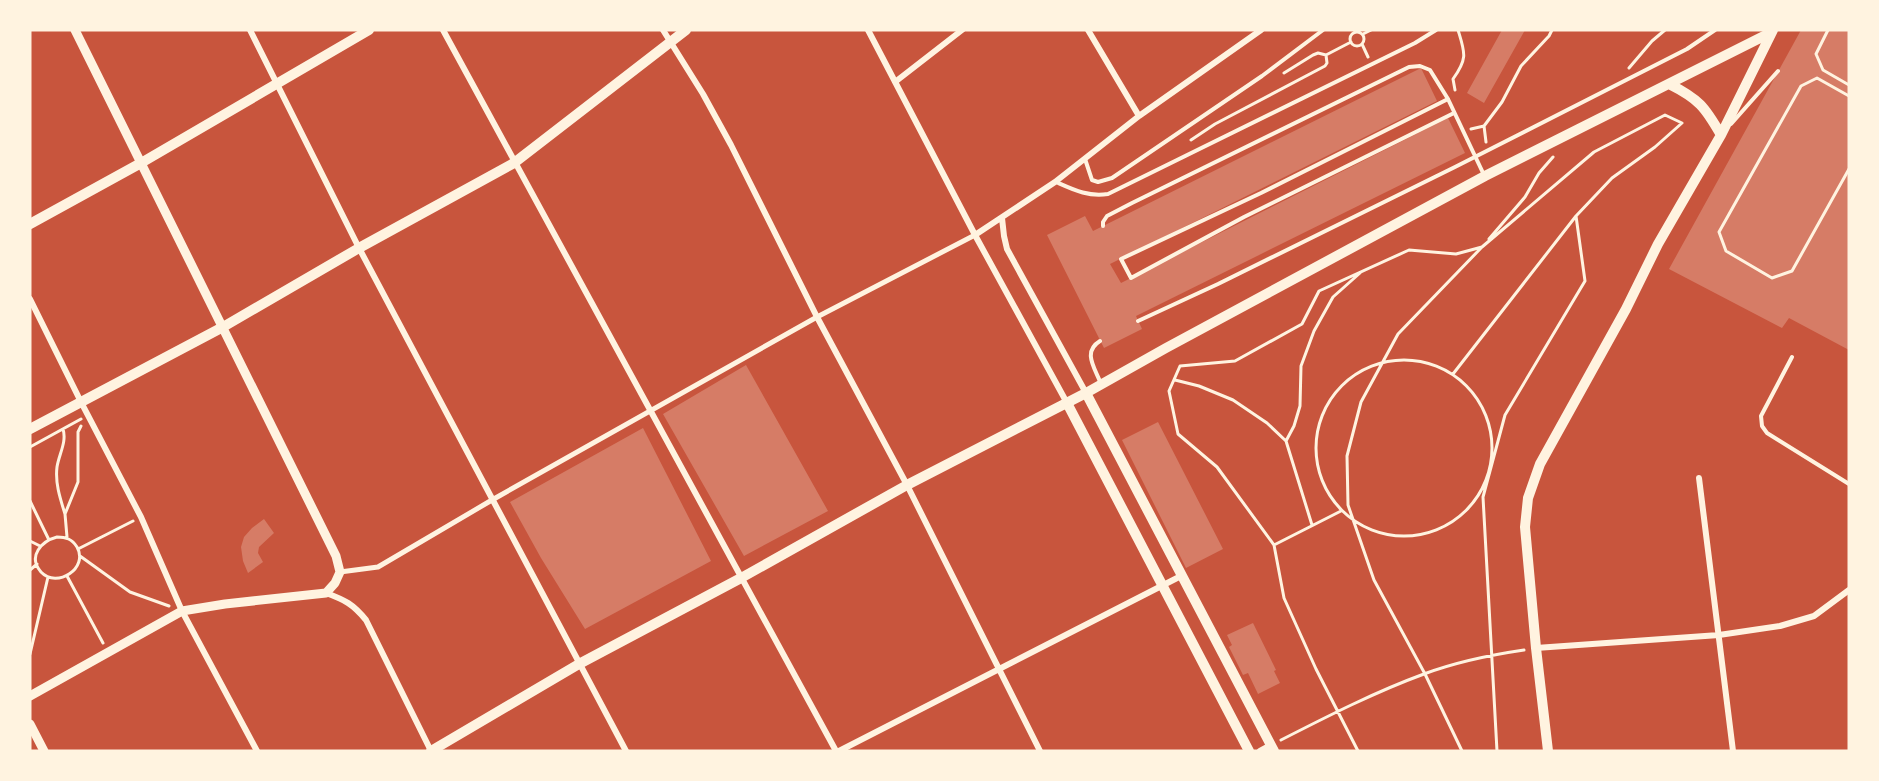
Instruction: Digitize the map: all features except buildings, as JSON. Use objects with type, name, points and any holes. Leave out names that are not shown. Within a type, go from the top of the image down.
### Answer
[{"type":"main road","points":[[30,224],[141,163],[369,30]]},
{"type":"main road","points":[[30,429],[223,327],[359,248],[514,163],[686,30]]},
{"type":"main road","points":[[431,751],[579,664],[741,578],[907,485],[1086,393],[1485,176],[1772,31]]},
{"type":"main road","points":[[1548,751],[1525,527],[1528,498],[1540,464],[1626,309],[1658,244],[1720,135],[1772,31]]},
{"type":"main road","points":[[1669,84],[1697,100],[1710,115],[1720,135]]},
{"type":"main road","points":[[1086,393],[1273,748]]},
{"type":"main road","points":[[1067,403],[1249,751]]},
{"type":"street","points":[[75,30],[336,556],[340,572],[335,583],[326,593]]},
{"type":"street","points":[[250,30],[359,248],[626,751]]},
{"type":"street","points":[[443,30],[741,578],[838,751],[1181,576]]},
{"type":"street","points":[[663,30],[703,94],[731,145],[817,316],[907,485],[1040,751]]},
{"type":"street","points":[[868,30],[975,235],[1067,403]]},
{"type":"street","points":[[895,81],[962,30]]},
{"type":"street","points":[[1088,30],[1139,116]]},
{"type":"street","points":[[340,572],[378,567],[817,316],[975,235],[1055,182],[1139,116],[1261,30]]},
{"type":"street","points":[[1002,218],[1007,249],[1086,393]]},
{"type":"street","points":[[30,299],[141,517],[182,611],[257,751]]},
{"type":"street","points":[[1700,478],[1732,751]]},
{"type":"street","points":[[1536,648],[1719,634],[1780,626],[1814,616],[1849,590]]},
{"type":"street","points":[[30,696],[182,611],[326,593],[344,599],[356,607],[366,620],[431,751]]},
{"type":"street","points":[[30,724],[44,751]]},
{"type":"street","points":[[1260,751],[1273,748]]},
{"type":"lane","points":[[1085,159],[1092,180],[1098,182],[1112,178],[1262,76],[1323,30]]},
{"type":"lane","points":[[1055,182],[1085,194],[1096,196],[1108,194],[1415,43],[1436,30]]},
{"type":"lane","points":[[1138,321],[1148,313],[1335,227],[1475,157],[1687,49],[1715,30]]},
{"type":"lane","points":[[1103,226],[1107,216],[1132,202],[1409,67],[1420,66],[1430,70],[1448,99],[1485,176]]},
{"type":"lane","points":[[1720,135],[1778,71]]},
{"type":"lane","points":[[1448,99],[1261,193],[1120,259],[1131,278],[1244,217],[1454,113]]},
{"type":"lane","points":[[1100,340],[1093,345],[1090,356],[1102,384]]},
{"type":"lane","points":[[1792,357],[1761,416],[1762,426],[1767,433],[1849,484]]},
{"type":"path","points":[[1363,34],[1371,30]]},
{"type":"path","points":[[1455,92],[1453,79],[1462,66],[1464,52],[1458,30]]},
{"type":"path","points":[[1489,149],[1484,138],[1484,126],[1502,102],[1521,66],[1552,30]]},
{"type":"path","points":[[1652,41],[1665,30]]},
{"type":"path","points":[[1828,30],[1816,54],[1823,70],[1849,85]]},
{"type":"path","points":[[1351,42],[1350,37],[1354,31],[1363,34]]},
{"type":"path","points":[[1363,34],[1362,44],[1372,64]]},
{"type":"path","points":[[1351,42],[1358,46],[1362,44]]},
{"type":"path","points":[[1191,140],[1215,124],[1325,66],[1326,56],[1351,42]]},
{"type":"path","points":[[1849,96],[1817,78],[1801,86],[1719,232],[1726,252],[1772,279],[1792,271],[1849,169]]},
{"type":"path","points":[[1358,751],[1284,598],[1274,545],[1217,467],[1178,434],[1169,391],[1180,366],[1235,361],[1302,324],[1319,291],[1409,250],[1456,254],[1482,247],[1593,152],[1665,116],[1682,123],[1655,147],[1612,178],[1576,216],[1453,374]]},
{"type":"path","points":[[1467,124],[1471,129],[1484,126]]},
{"type":"path","points":[[1462,751],[1425,674],[1374,580],[1348,505],[1347,456],[1361,402],[1398,334],[1482,247],[1525,197],[1539,173]]},
{"type":"path","points":[[1497,751],[1483,497],[1505,415],[1584,281],[1576,216]]},
{"type":"path","points":[[1286,441],[1294,426],[1300,406],[1301,366],[1314,331],[1333,297],[1362,271]]},
{"type":"path","points":[[1409,359],[1443,368],[1453,374],[1463,380],[1477,397],[1490,420],[1493,431],[1486,487],[1464,513],[1453,522],[1427,533],[1413,536],[1393,535],[1354,524],[1328,493],[1317,463],[1316,448],[1323,416],[1330,400],[1352,376],[1382,362],[1409,359]]},
{"type":"path","points":[[1174,380],[1200,386],[1233,400],[1267,423],[1286,441],[1312,525]]},
{"type":"path","points":[[30,447],[88,416]]},
{"type":"path","points":[[65,514],[78,482],[78,432],[88,416]]},
{"type":"path","points":[[63,429],[65,436],[57,465],[56,484],[65,514],[66,537]]},
{"type":"path","points":[[30,501],[49,540]]},
{"type":"path","points":[[1274,545],[1341,511]]},
{"type":"path","points":[[78,549],[141,517]]},
{"type":"path","points":[[81,556],[79,564],[67,576],[55,578],[48,577],[40,571],[36,553],[40,546],[49,540],[66,537],[74,542],[81,556],[130,592],[182,611]]},
{"type":"path","points":[[30,541],[40,546]]},
{"type":"path","points":[[30,570],[37,564]]},
{"type":"path","points":[[67,576],[108,652]]},
{"type":"path","points":[[30,654],[48,577]]},
{"type":"path","points":[[1273,748],[1338,711],[1425,674],[1493,655],[1536,648]]}]
